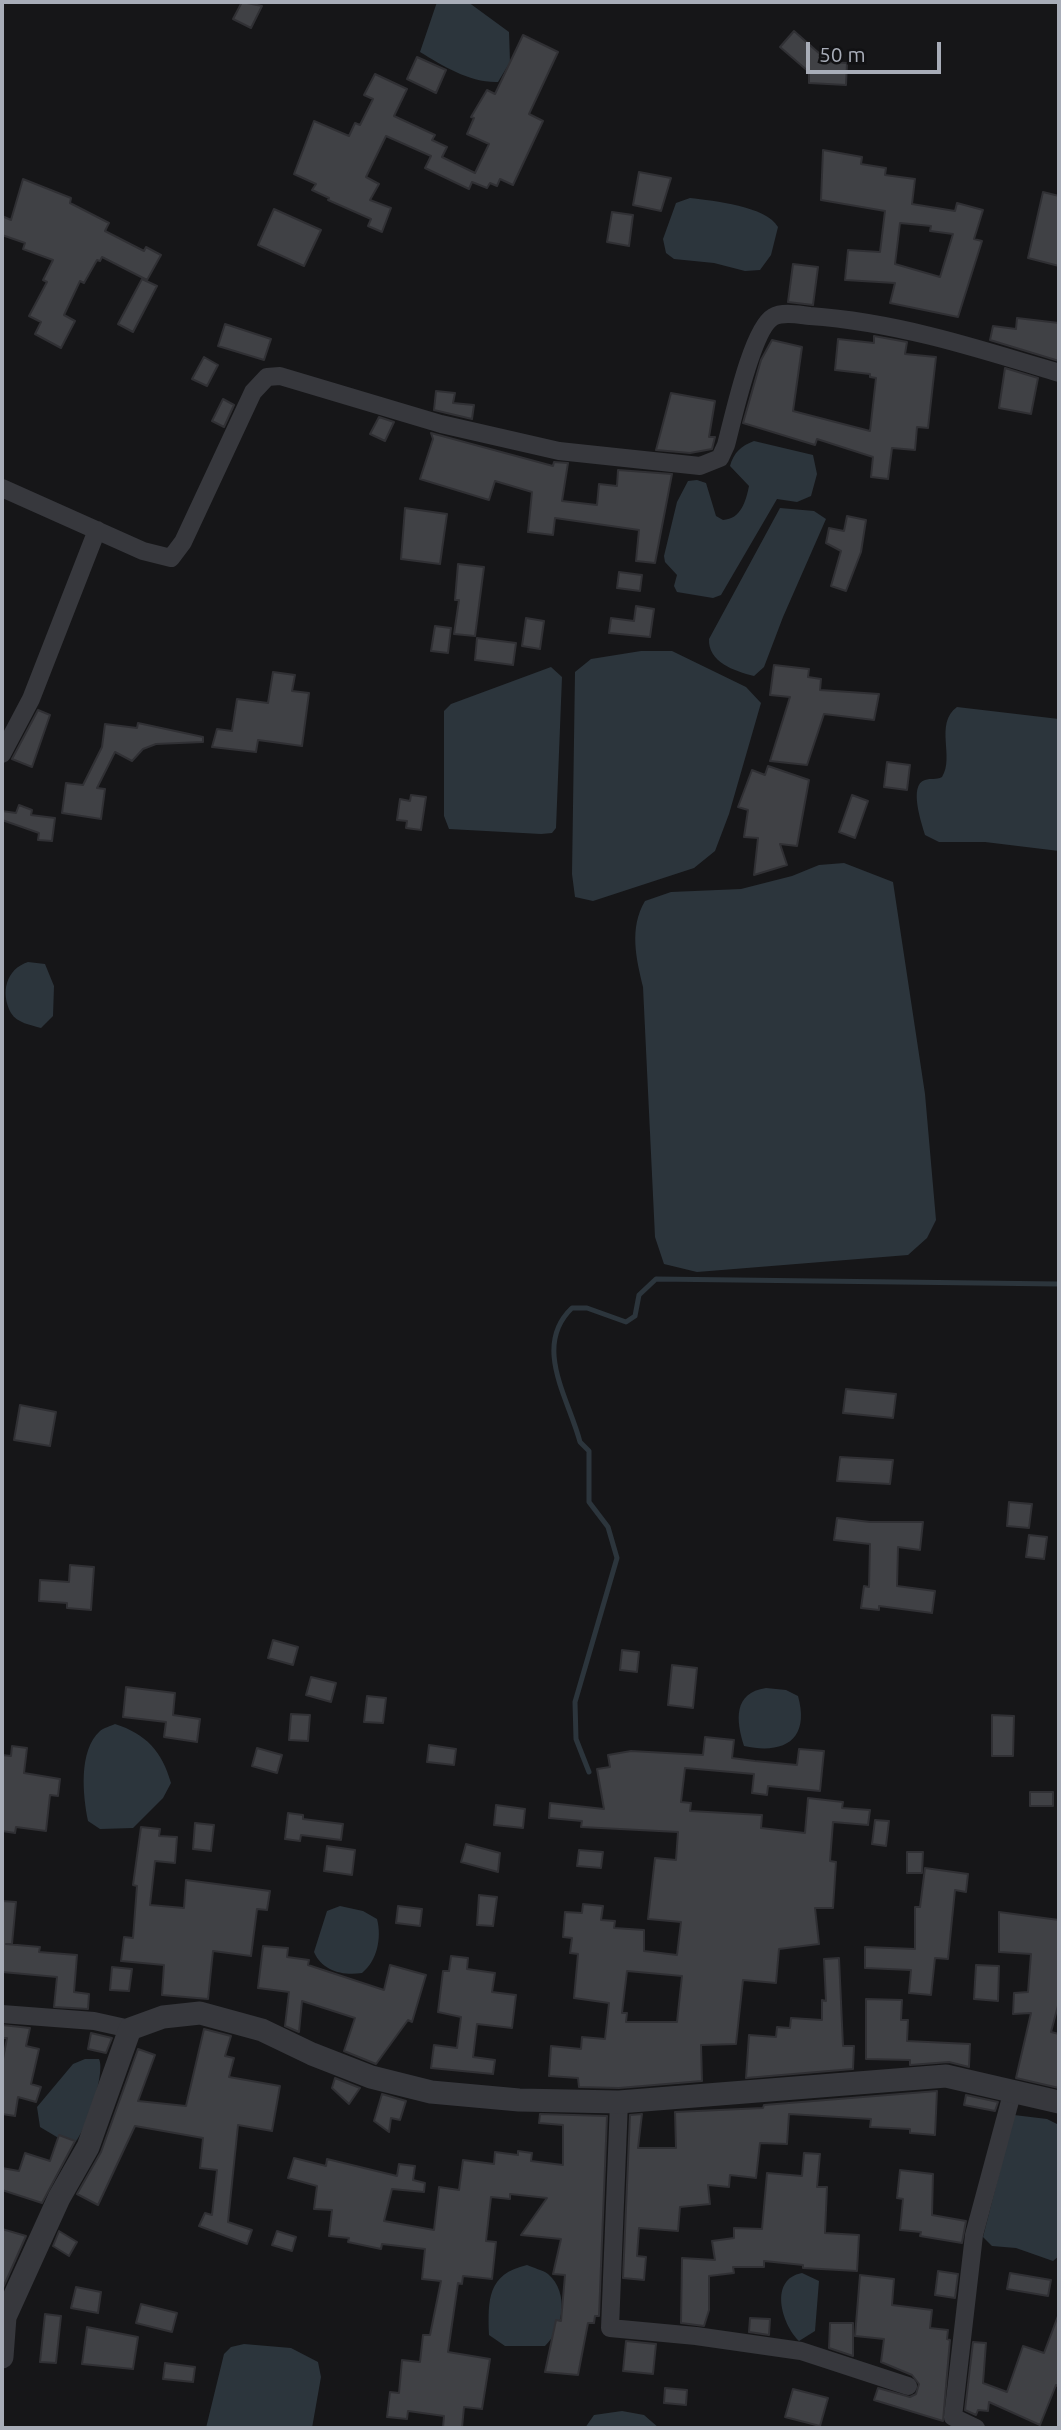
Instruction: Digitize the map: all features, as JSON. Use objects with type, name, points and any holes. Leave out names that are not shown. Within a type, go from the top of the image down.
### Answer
[{"type":"street","points":[[2,488],[143,551],[171,558],[183,542],[253,392],[267,377],[280,376],[441,424],[559,451],[700,466],[720,458],[759,331],[774,316],[850,319],[935,335],[1059,373]]},
{"type":"street","points":[[2,754],[31,699],[97,530]]},
{"type":"street","points":[[2,2014],[94,2021],[130,2029],[163,2017],[200,2013],[262,2030],[371,2077],[431,2092],[519,2100],[619,2102],[946,2076],[1059,2102]]},
{"type":"street","points":[[2,2357],[5,2317],[59,2198],[88,2147],[130,2029]]},
{"type":"street","points":[[976,2428],[953,2417],[974,2235],[1013,2090]]},
{"type":"street","points":[[611,2323],[619,2102]]},
{"type":"street","points":[[619,2102],[610,2328],[696,2336],[801,2351],[908,2386]]},
{"type":"shaded area","points":[[437,2],[468,2],[509,32],[510,62],[498,82],[467,77],[420,52]]},
{"type":"shaded area","points":[[690,198],[751,209],[772,220],[778,227],[771,255],[760,270],[745,271],[714,263],[674,259],[666,253],[663,239],[676,203]]},
{"type":"shaded area","points":[[754,441],[813,455],[817,474],[811,496],[797,502],[777,499],[721,595],[713,598],[677,592],[674,586],[677,575],[665,562],[664,556],[677,502],[688,481],[697,480],[706,483],[716,516],[723,520],[738,513],[749,486],[730,466],[739,450]]},
{"type":"shaded area","points":[[780,508],[814,511],[826,519],[764,667],[754,676],[724,664],[713,654],[709,639]]},
{"type":"shaded area","points":[[641,651],[672,651],[746,687],[761,703],[729,814],[715,851],[694,868],[593,901],[575,897],[572,874],[575,672],[591,659]]},
{"type":"shaded area","points":[[551,667],[562,677],[556,828],[552,833],[541,834],[449,829],[444,816],[444,711],[451,704]]},
{"type":"shaded area","points":[[957,707],[1059,719],[1059,851],[985,842],[939,842],[925,835],[917,789],[925,780],[942,777],[947,760],[947,722]]},
{"type":"shaded area","points":[[844,863],[893,882],[925,1094],[936,1220],[927,1238],[908,1255],[697,1272],[664,1264],[655,1237],[643,987],[635,943],[640,911],[645,901],[671,892],[741,889],[792,876],[819,865]]},
{"type":"shaded area","points":[[28,962],[45,964],[54,986],[53,1016],[41,1028],[17,1019],[11,1013],[6,998],[10,976]]},
{"type":"shaded area","points":[[766,1688],[786,1690],[798,1696],[801,1711],[797,1733],[791,1740],[771,1748],[744,1746],[739,1727],[742,1702],[755,1691]]},
{"type":"shaded area","points":[[115,1724],[136,1733],[151,1745],[163,1762],[171,1783],[163,1798],[133,1828],[100,1829],[88,1821],[84,1787],[85,1762],[93,1740],[101,1730]]},
{"type":"shaded area","points":[[340,1906],[363,1911],[377,1919],[377,1949],[362,1973],[334,1971],[322,1964],[314,1952],[327,1911]]},
{"type":"shaded area","points":[[85,2059],[99,2059],[100,2077],[83,2130],[72,2146],[40,2127],[37,2107],[73,2064]]},
{"type":"shaded area","points":[[1014,2115],[1047,2119],[1059,2125],[1059,2256],[1053,2261],[1016,2248],[992,2246],[983,2237]]},
{"type":"shaded area","points":[[527,2265],[546,2273],[555,2282],[561,2301],[560,2321],[545,2346],[505,2346],[489,2335],[490,2300],[497,2282],[504,2275]]},
{"type":"shaded area","points":[[802,2273],[819,2281],[815,2331],[799,2341],[787,2324],[781,2302],[785,2284]]},
{"type":"shaded area","points":[[244,2344],[291,2348],[318,2362],[321,2377],[312,2428],[206,2428],[224,2354],[231,2347]]},
{"type":"shaded area","points":[[622,2411],[644,2415],[659,2428],[585,2428],[594,2415]]},
{"type":"building","points":[[242,2],[262,6],[251,28],[233,19]]},
{"type":"building","points":[[794,31],[829,62],[847,63],[846,85],[809,83],[809,72],[780,47]]},
{"type":"building","points":[[523,35],[558,52],[529,114],[543,121],[513,185],[500,179],[497,186],[490,183],[487,188],[472,182],[469,189],[425,168],[431,156],[386,136],[366,177],[379,184],[370,200],[391,208],[382,232],[368,226],[371,219],[328,200],[329,198],[312,190],[316,184],[294,174],[314,121],[349,136],[355,123],[360,125],[373,99],[364,95],[375,74],[407,89],[394,116],[435,135],[432,140],[447,147],[442,157],[475,173],[489,144],[467,134],[474,118],[471,117],[487,90],[495,94]]},
{"type":"building","points":[[417,57],[446,70],[436,93],[407,79]]},
{"type":"building","points":[[823,150],[862,157],[861,164],[886,168],[885,175],[915,179],[912,204],[955,211],[957,203],[983,210],[974,239],[982,241],[958,317],[890,303],[895,283],[845,280],[848,250],[880,252],[885,211],[821,200]],"holes":[[[900,223],[931,226],[930,231],[953,234],[940,277],[895,264]]]},
{"type":"building","points":[[639,172],[671,178],[661,211],[633,205]]},
{"type":"building","points":[[23,179],[71,198],[70,203],[109,223],[105,231],[144,251],[146,247],[161,255],[147,280],[102,257],[100,261],[97,260],[84,283],[80,281],[64,315],[75,321],[61,348],[35,334],[41,322],[29,316],[47,282],[43,280],[53,260],[23,249],[25,243],[2,235],[2,216],[11,220]]},
{"type":"building","points":[[1043,192],[1059,196],[1059,266],[1028,258]]},
{"type":"building","points":[[274,209],[321,230],[304,266],[258,245]]},
{"type":"building","points":[[612,212],[633,215],[629,246],[607,242]]},
{"type":"building","points":[[793,264],[818,267],[813,305],[788,302]]},
{"type":"building","points":[[142,279],[157,286],[133,332],[118,324]]},
{"type":"building","points":[[1017,318],[1059,323],[1059,361],[990,340],[993,326],[1016,329]]},
{"type":"building","points":[[225,324],[271,339],[264,360],[218,346]]},
{"type":"building","points":[[874,336],[907,342],[905,354],[936,357],[928,428],[917,427],[915,450],[892,448],[888,479],[871,477],[873,457],[817,439],[815,445],[743,423],[761,360],[772,340],[802,347],[793,411],[870,431],[876,378],[870,377],[870,374],[835,370],[838,339],[874,343]]},
{"type":"building","points":[[204,357],[218,365],[207,386],[192,379]]},
{"type":"building","points":[[1005,368],[1038,378],[1031,414],[999,408]]},
{"type":"building","points":[[436,391],[455,393],[453,403],[474,405],[472,419],[434,410]]},
{"type":"building","points":[[671,393],[715,401],[709,437],[715,437],[712,449],[690,453],[656,450]]},
{"type":"building","points":[[223,399],[234,405],[224,427],[212,421]]},
{"type":"building","points":[[379,417],[394,422],[385,441],[370,434]]},
{"type":"building","points":[[431,433],[553,466],[554,462],[568,463],[562,501],[597,505],[599,484],[617,486],[618,470],[672,474],[655,563],[636,561],[639,530],[555,518],[553,535],[528,532],[532,492],[495,481],[489,500],[420,479],[433,439]]},
{"type":"building","points":[[405,508],[447,514],[440,564],[401,559]]},
{"type":"building","points":[[847,516],[866,520],[861,552],[846,591],[831,586],[841,551],[826,543],[829,528],[844,531]]},
{"type":"building","points":[[458,564],[484,567],[475,636],[454,634],[459,600],[455,600]]},
{"type":"building","points":[[619,572],[642,575],[640,591],[617,588]]},
{"type":"building","points":[[636,606],[654,609],[650,637],[609,633],[611,618],[634,621]]},
{"type":"building","points":[[526,618],[544,621],[540,649],[522,646]]},
{"type":"building","points":[[435,626],[451,628],[448,653],[431,651]]},
{"type":"building","points":[[477,638],[516,643],[513,665],[475,660]]},
{"type":"building","points":[[774,665],[809,669],[808,677],[821,679],[820,690],[879,694],[874,720],[824,714],[807,765],[770,761],[790,697],[770,695]]},
{"type":"building","points":[[273,672],[295,675],[292,691],[309,693],[302,746],[258,740],[256,752],[212,747],[217,729],[232,731],[237,699],[268,703]]},
{"type":"building","points":[[38,710],[50,715],[32,767],[12,759]]},
{"type":"building","points":[[138,723],[203,737],[203,742],[156,744],[143,749],[132,761],[115,752],[97,788],[105,789],[101,819],[62,813],[66,783],[83,785],[102,747],[105,724],[137,728]]},
{"type":"building","points":[[887,762],[910,765],[907,790],[884,787]]},
{"type":"building","points":[[768,766],[809,780],[797,846],[780,844],[787,865],[754,875],[758,838],[744,837],[748,810],[738,807],[752,770],[765,775]]},
{"type":"building","points":[[411,795],[426,797],[421,830],[406,828],[407,821],[397,820],[400,799],[410,801]]},
{"type":"building","points":[[852,795],[868,801],[855,838],[839,832]]},
{"type":"building","points":[[19,805],[32,810],[31,815],[55,818],[52,841],[38,840],[39,833],[2,820],[2,811],[16,813]]},
{"type":"building","points":[[846,1389],[896,1394],[893,1418],[843,1413]]},
{"type":"building","points":[[20,1405],[56,1412],[50,1446],[14,1440]]},
{"type":"building","points":[[840,1457],[893,1460],[890,1484],[837,1481]]},
{"type":"building","points":[[1009,1502],[1032,1504],[1029,1528],[1007,1526]]},
{"type":"building","points":[[837,1518],[870,1522],[923,1522],[920,1550],[898,1547],[897,1586],[935,1591],[932,1613],[879,1606],[879,1610],[861,1608],[864,1586],[869,1587],[870,1544],[834,1540]]},
{"type":"building","points":[[1029,1535],[1047,1537],[1044,1559],[1026,1557]]},
{"type":"building","points":[[70,1565],[94,1567],[91,1610],[67,1608],[67,1603],[39,1601],[40,1580],[69,1582]]},
{"type":"building","points":[[273,1640],[298,1647],[293,1665],[268,1658]]},
{"type":"building","points":[[622,1650],[639,1652],[637,1672],[620,1670]]},
{"type":"building","points":[[672,1665],[697,1668],[693,1708],[668,1705]]},
{"type":"building","points":[[311,1677],[336,1683],[331,1702],[306,1695]]},
{"type":"building","points":[[126,1687],[175,1693],[173,1715],[200,1719],[197,1742],[164,1737],[166,1722],[123,1717]]},
{"type":"building","points":[[367,1696],[386,1698],[383,1723],[364,1722]]},
{"type":"building","points":[[291,1714],[310,1715],[308,1741],[289,1740]]},
{"type":"building","points":[[992,1715],[1014,1716],[1013,1756],[992,1756]]},
{"type":"building","points":[[705,1737],[734,1740],[732,1758],[755,1761],[797,1765],[799,1749],[824,1751],[820,1791],[768,1786],[767,1795],[752,1793],[754,1774],[685,1768],[681,1802],[691,1803],[690,1811],[762,1815],[761,1828],[805,1833],[808,1798],[843,1802],[842,1808],[870,1810],[868,1825],[833,1822],[830,1861],[836,1862],[833,1908],[815,1908],[819,1944],[779,1949],[776,1983],[743,1980],[736,2044],[701,2045],[702,2081],[619,2088],[579,2087],[578,2078],[549,2076],[551,2046],[581,2049],[582,2037],[605,2039],[609,2003],[574,1998],[578,1954],[570,1953],[572,1938],[563,1937],[565,1912],[582,1913],[583,1904],[603,1906],[601,1920],[615,1921],[614,1928],[644,1930],[644,1951],[677,1955],[681,1922],[648,1919],[655,1858],[676,1860],[678,1832],[581,1827],[582,1821],[549,1818],[550,1803],[604,1809],[597,1769],[610,1767],[608,1755],[631,1751],[703,1755]],"holes":[[[627,1971],[682,1976],[677,2022],[626,2022],[627,2013],[622,2013]]]},
{"type":"building","points":[[429,1745],[456,1749],[454,1765],[427,1762]]},
{"type":"building","points":[[12,1746],[27,1748],[24,1773],[60,1779],[58,1796],[50,1795],[46,1831],[16,1827],[15,1833],[2,1831],[2,1755],[11,1756]]},
{"type":"building","points":[[257,1748],[282,1755],[277,1773],[252,1766]]},
{"type":"building","points":[[1030,1792],[1053,1792],[1053,1806],[1030,1806]]},
{"type":"building","points":[[496,1805],[525,1809],[523,1828],[494,1825]]},
{"type":"building","points":[[288,1813],[303,1815],[303,1819],[343,1824],[341,1840],[301,1835],[300,1841],[285,1839]]},
{"type":"building","points":[[875,1820],[889,1821],[886,1846],[872,1844]]},
{"type":"building","points":[[195,1823],[214,1825],[211,1851],[193,1849]]},
{"type":"building","points":[[141,1827],[160,1829],[159,1836],[177,1837],[175,1863],[155,1861],[150,1905],[184,1908],[186,1880],[270,1891],[267,1910],[257,1909],[251,1956],[213,1951],[208,1999],[162,1995],[164,1965],[121,1961],[124,1937],[133,1938],[137,1886],[133,1885]]},
{"type":"building","points":[[466,1844],[500,1853],[498,1872],[461,1862]]},
{"type":"building","points":[[327,1846],[355,1850],[352,1875],[324,1871]]},
{"type":"building","points":[[579,1850],[603,1852],[601,1868],[577,1866]]},
{"type":"building","points":[[907,1852],[923,1852],[922,1873],[907,1873]]},
{"type":"building","points":[[925,1868],[968,1874],[966,1892],[955,1890],[948,1959],[935,1958],[931,1995],[909,1993],[911,1970],[865,1968],[865,1947],[915,1949],[915,1907],[920,1907]]},
{"type":"building","points":[[479,1895],[497,1897],[493,1926],[477,1925]]},
{"type":"building","points":[[2,1901],[16,1902],[12,1944],[6,1944],[40,1947],[39,1952],[77,1955],[74,1992],[89,1994],[88,2009],[54,2007],[57,1977],[2,1972]]},
{"type":"building","points":[[398,1906],[422,1909],[420,1926],[396,1923]]},
{"type":"building","points":[[999,1912],[1059,1920],[1059,2002],[1051,2032],[1059,2034],[1059,2088],[1016,2078],[1031,2013],[1013,2014],[1014,1993],[1028,1992],[1031,1954],[999,1952]]},
{"type":"building","points":[[263,1946],[288,1948],[287,1957],[309,1960],[308,1965],[384,1990],[390,1965],[426,1975],[412,2022],[408,2020],[376,2064],[344,2051],[355,2018],[302,2001],[299,2032],[285,2026],[289,1992],[258,1988]]},
{"type":"building","points":[[451,1956],[468,1958],[467,1969],[495,1973],[492,1992],[516,1995],[512,2028],[477,2024],[473,2057],[495,2060],[493,2074],[431,2068],[434,2045],[457,2048],[461,2017],[438,2012],[443,1971],[449,1971]]},
{"type":"building","points":[[839,1958],[843,2046],[854,2046],[853,2069],[746,2078],[749,2035],[776,2037],[777,2027],[790,2028],[791,2018],[822,2020],[822,2000],[826,2001],[824,1959]]},
{"type":"building","points":[[976,1965],[999,1966],[998,2001],[974,1999]]},
{"type":"building","points":[[112,1967],[132,1969],[129,1991],[110,1990]]},
{"type":"building","points":[[866,1999],[902,2000],[901,2020],[908,2020],[907,2041],[970,2044],[969,2067],[949,2062],[910,2065],[910,2060],[866,2059]]},
{"type":"building","points":[[2,2025],[30,2028],[26,2046],[39,2049],[31,2084],[41,2087],[36,2102],[18,2097],[15,2116],[2,2114],[2,2064],[7,2038],[2,2038]]},
{"type":"building","points":[[204,2029],[231,2036],[225,2056],[234,2058],[229,2077],[280,2086],[272,2131],[238,2125],[228,2222],[252,2230],[247,2244],[199,2226],[205,2213],[212,2215],[217,2170],[200,2168],[203,2138],[135,2126],[98,2205],[77,2194],[101,2152],[138,2049],[155,2055],[138,2101],[186,2106]]},
{"type":"building","points":[[91,2033],[112,2038],[106,2053],[88,2049]]},
{"type":"building","points":[[335,2078],[360,2088],[349,2104],[332,2088]]},
{"type":"building","points":[[937,2091],[935,2135],[910,2133],[910,2129],[870,2127],[871,2119],[789,2114],[787,2144],[760,2143],[756,2178],[730,2175],[729,2187],[708,2185],[710,2204],[680,2207],[678,2231],[639,2228],[637,2256],[646,2257],[644,2280],[623,2278],[630,2115],[642,2114],[638,2148],[676,2148],[675,2112],[763,2108],[764,2105]]},
{"type":"building","points":[[382,2094],[406,2101],[400,2120],[391,2118],[389,2132],[374,2121]]},
{"type":"building","points":[[966,2095],[998,2102],[995,2111],[964,2105]]},
{"type":"building","points":[[540,2114],[607,2116],[599,2316],[595,2316],[594,2323],[588,2323],[578,2375],[545,2372],[556,2320],[561,2321],[565,2275],[553,2274],[561,2239],[521,2235],[547,2198],[510,2194],[510,2199],[491,2197],[486,2241],[496,2242],[492,2279],[463,2276],[462,2284],[458,2283],[448,2352],[490,2359],[482,2409],[464,2407],[462,2428],[443,2428],[444,2416],[408,2411],[407,2419],[387,2417],[390,2392],[399,2393],[402,2360],[420,2362],[423,2335],[430,2335],[441,2281],[422,2279],[425,2249],[382,2244],[381,2249],[348,2242],[349,2238],[329,2236],[332,2210],[314,2209],[317,2186],[288,2178],[294,2158],[326,2166],[327,2159],[397,2176],[399,2164],[415,2166],[413,2180],[425,2183],[424,2192],[392,2189],[384,2221],[434,2230],[439,2187],[459,2190],[463,2160],[494,2164],[495,2152],[518,2155],[518,2151],[532,2153],[531,2161],[563,2165],[563,2125],[539,2123]]},
{"type":"building","points":[[59,2135],[75,2141],[42,2203],[2,2190],[2,2168],[19,2171],[25,2153],[50,2161]]},
{"type":"building","points":[[804,2153],[820,2154],[817,2187],[827,2187],[825,2233],[859,2235],[857,2271],[803,2268],[803,2265],[764,2261],[764,2267],[733,2267],[734,2273],[709,2276],[709,2310],[704,2326],[681,2323],[682,2258],[715,2260],[712,2241],[734,2238],[734,2228],[762,2229],[767,2173],[802,2176]]},
{"type":"building","points":[[900,2170],[933,2174],[932,2215],[966,2221],[962,2243],[920,2236],[921,2232],[900,2230],[903,2199],[897,2198]]},
{"type":"building","points":[[2,2229],[26,2236],[2,2290]]},
{"type":"building","points":[[59,2231],[77,2242],[69,2256],[53,2246]]},
{"type":"building","points":[[277,2231],[296,2237],[292,2251],[272,2245]]},
{"type":"building","points":[[938,2271],[958,2274],[955,2298],[935,2295]]},
{"type":"building","points":[[1010,2273],[1051,2280],[1048,2296],[1007,2289]]},
{"type":"building","points":[[860,2275],[894,2279],[892,2305],[932,2310],[930,2328],[948,2330],[947,2339],[950,2340],[943,2421],[874,2400],[878,2388],[910,2397],[916,2394],[919,2384],[912,2375],[881,2362],[884,2339],[855,2336]]},
{"type":"building","points":[[76,2287],[101,2292],[98,2313],[71,2308]]},
{"type":"building","points":[[141,2304],[177,2313],[172,2332],[136,2323]]},
{"type":"building","points":[[45,2314],[61,2316],[56,2363],[40,2362]]},
{"type":"building","points":[[1058,2316],[1059,2386],[1056,2385],[1040,2425],[989,2402],[988,2411],[978,2410],[976,2415],[965,2410],[973,2342],[986,2343],[983,2383],[1007,2392],[1023,2346],[1044,2353]]},
{"type":"building","points":[[750,2318],[770,2319],[769,2335],[749,2332]]},
{"type":"building","points":[[830,2323],[853,2323],[853,2356],[829,2348]]},
{"type":"building","points":[[87,2327],[138,2337],[133,2369],[82,2364]]},
{"type":"building","points":[[626,2341],[656,2344],[653,2374],[623,2371]]},
{"type":"building","points":[[165,2363],[195,2367],[193,2382],[163,2379]]},
{"type":"building","points":[[665,2388],[687,2390],[686,2405],[664,2403]]},
{"type":"building","points":[[793,2389],[828,2398],[820,2426],[785,2417]]},
{"type":"waterway","points":[[589,1772],[576,1739],[575,1702],[617,1558],[608,1527],[589,1502],[589,1451],[580,1442],[557,1373],[555,1339],[560,1323],[572,1308],[587,1308],[626,1322],[635,1316],[639,1295],[656,1279],[1059,1284]]}]
